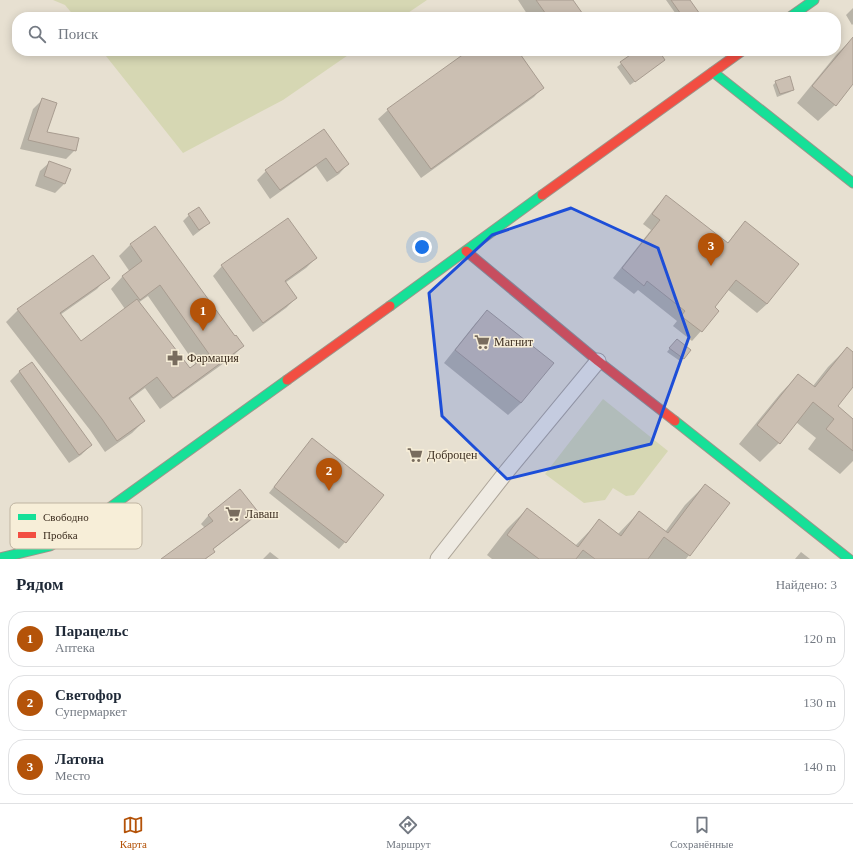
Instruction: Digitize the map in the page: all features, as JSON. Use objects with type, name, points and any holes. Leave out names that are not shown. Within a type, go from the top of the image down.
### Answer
[{"type":"street","points":[[797,12],[814,0]]},
{"type":"street","points":[[117,503],[735,56]]},
{"type":"street","points":[[713,72],[853,183]]},
{"type":"street","points":[[466,251],[598,361],[849,559]]},
{"type":"street","points":[[438,559],[507,471],[598,361]]},
{"type":"street","points":[[0,558],[38,549]]},
{"type":"highlighted area","points":[[571,208],[658,248],[689,337],[651,444],[507,479],[442,416],[429,293],[492,235]]},
{"type":"green space","points":[[53,0],[427,0],[409,12],[71,12],[65,5]]},
{"type":"green space","points":[[106,56],[347,56],[283,100],[183,153]]},
{"type":"green space","points":[[603,399],[668,451],[634,495],[626,496],[613,488],[605,500],[584,503],[545,474]]},
{"type":"building","points":[[536,0],[573,0],[581,12],[544,12]]},
{"type":"building","points":[[671,0],[690,0],[698,12],[679,12]]},
{"type":"building","points":[[853,37],[853,84],[836,106],[812,86],[837,56],[841,56],[841,51]]},
{"type":"building","points":[[461,56],[522,56],[544,88],[431,169],[387,109]]},
{"type":"building","points":[[629,56],[662,56],[665,60],[635,82],[620,62]]},
{"type":"building","points":[[790,76],[794,90],[780,94],[775,81]]},
{"type":"building","points":[[42,98],[57,103],[47,132],[79,138],[76,151],[28,140]]},
{"type":"building","points":[[324,129],[349,164],[337,173],[326,158],[280,190],[265,170]]},
{"type":"building","points":[[49,161],[71,169],[65,184],[44,176]]},
{"type":"building","points":[[666,195],[728,243],[745,221],[799,264],[767,304],[736,280],[715,307],[719,311],[702,332],[681,316],[685,311],[647,281],[644,286],[622,268],[660,220],[652,214]]},
{"type":"building","points":[[199,207],[210,223],[199,230],[188,214]]},
{"type":"building","points":[[288,218],[317,258],[285,281],[297,298],[263,323],[221,265]]},
{"type":"building","points":[[155,226],[235,336],[236,335],[244,346],[173,398],[157,377],[129,398],[145,421],[117,441],[102,419],[17,309],[93,255],[110,278],[60,313],[81,341],[137,299],[190,368],[209,354],[160,285],[140,300],[122,276],[142,261],[130,244]]},
{"type":"building","points":[[487,310],[554,363],[521,403],[455,350]]},
{"type":"building","points":[[677,339],[691,350],[684,359],[669,348]]},
{"type":"building","points":[[847,347],[853,352],[853,387],[838,406],[853,419],[853,451],[826,429],[834,419],[813,402],[780,444],[757,425],[798,374],[815,387]]},
{"type":"building","points":[[32,362],[92,445],[79,455],[19,371]]},
{"type":"building","points":[[312,438],[384,495],[346,543],[274,487]]},
{"type":"building","points":[[705,484],[730,503],[690,556],[664,537],[648,559],[595,559],[583,550],[576,559],[539,559],[507,535],[527,508],[578,547],[599,519],[621,536],[639,511],[668,533]]},
{"type":"building","points":[[240,489],[259,513],[213,549],[215,552],[205,559],[161,559],[213,521],[208,515]]},
{"type":"traffic: fast","points":[[797,12],[814,0]]},
{"type":"traffic: fast","points":[[713,72],[853,183]]},
{"type":"traffic: fast","points":[[390,306],[542,195]]},
{"type":"traffic: fast","points":[[116,503],[287,380]]},
{"type":"traffic: fast","points":[[675,421],[849,559]]},
{"type":"traffic: fast","points":[[0,558],[38,549]]},
{"type":"traffic: jam","points":[[542,195],[735,56]]},
{"type":"traffic: jam","points":[[466,251],[598,361],[675,421]]},
{"type":"traffic: jam","points":[[287,380],[390,306]]},
{"type":"place","name":"Латона","points":[[711,266]]},
{"type":"place","name":"Парацельс","points":[[203,331]]},
{"type":"place","name":"Магнит","points":[[482,342]]},
{"type":"place","name":"Фармация","points":[[175,358]]},
{"type":"place","name":"Доброцен","points":[[415,455]]},
{"type":"place","name":"Светофор","points":[[329,491]]},
{"type":"place","name":"Лаваш","points":[[233,514]]}]
